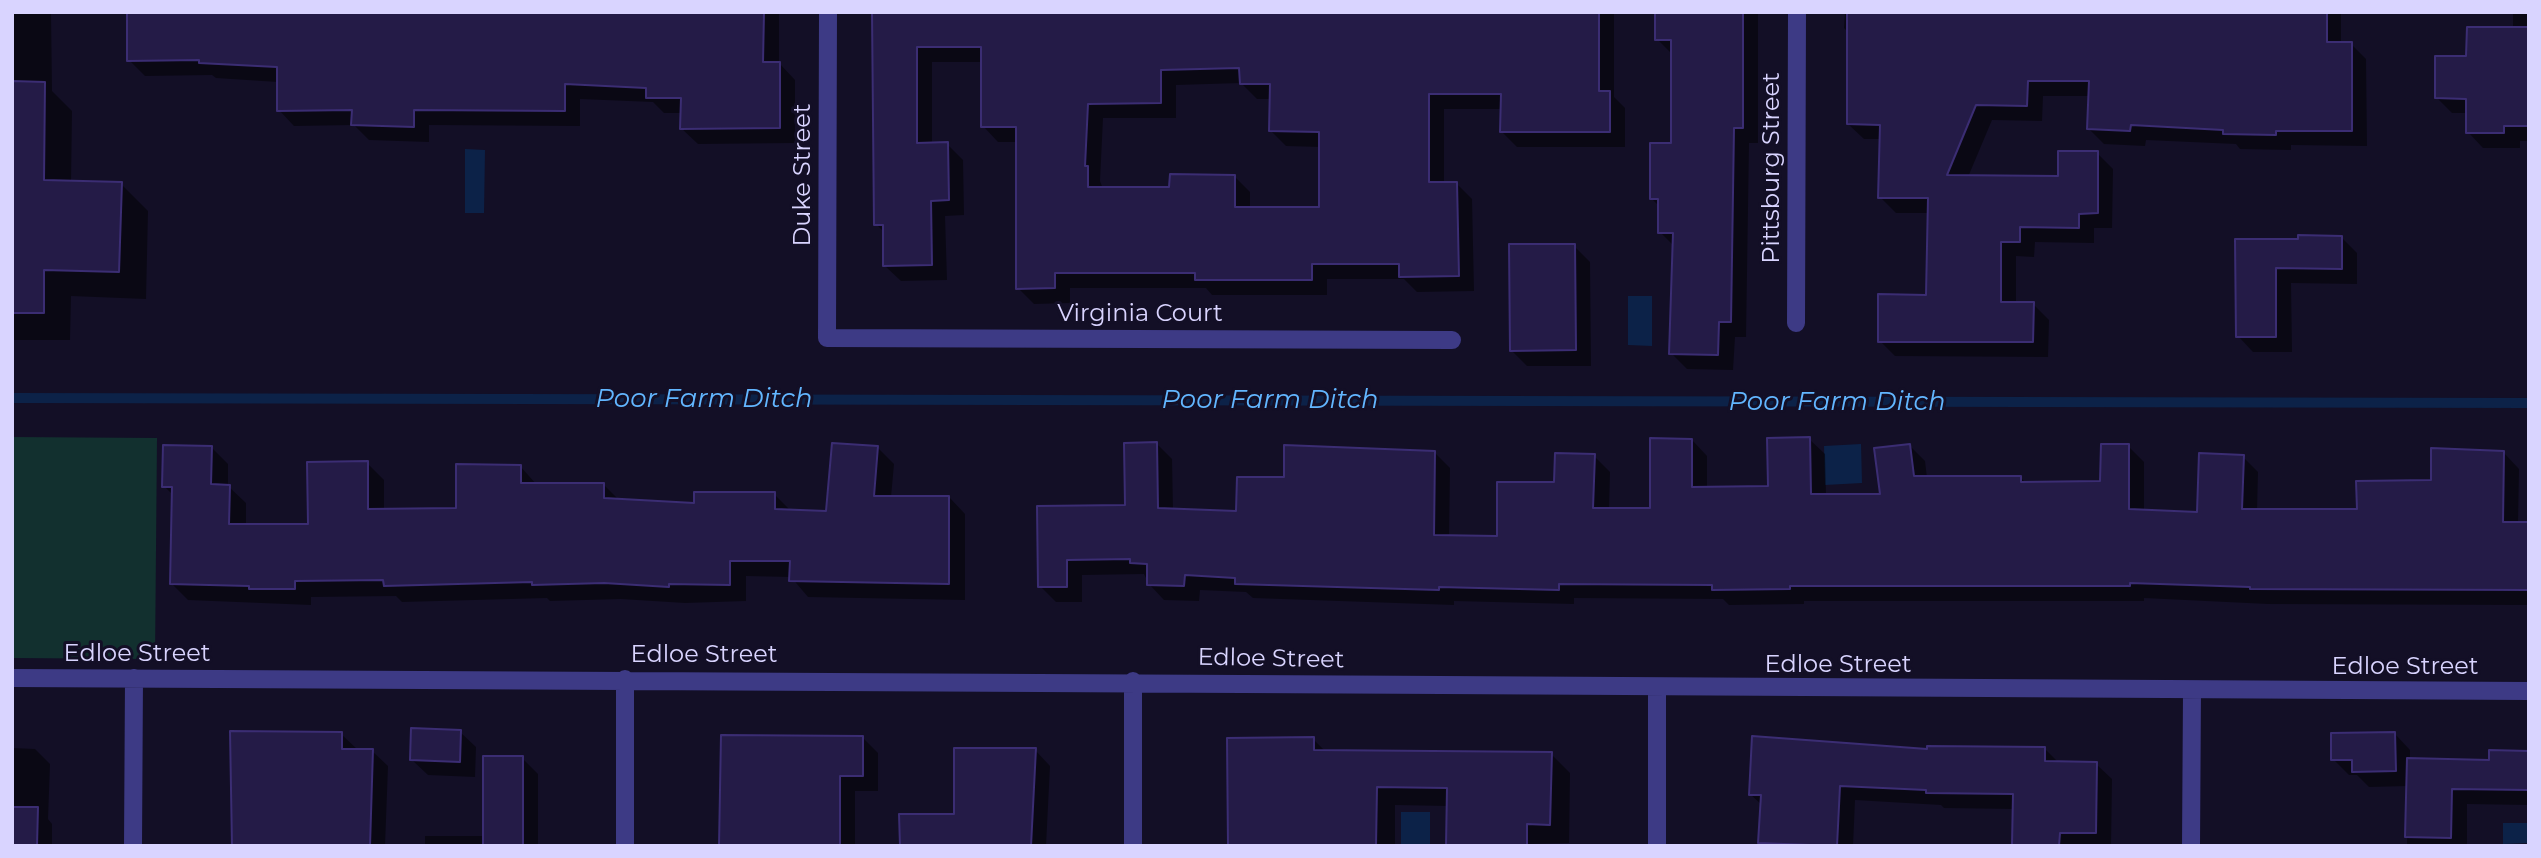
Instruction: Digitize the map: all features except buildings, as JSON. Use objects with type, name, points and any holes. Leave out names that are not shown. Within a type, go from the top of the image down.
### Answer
[{"type":"street","name":"Duke Street","points":[[827,338],[828,12]]},
{"type":"street","name":"Pittsburg Street","points":[[1796,323],[1797,12]]},
{"type":"street","name":"Virginia Court","points":[[827,338],[1452,340]]},
{"type":"street","name":"Edloe Street","points":[[12,678],[1133,681],[1657,689],[2529,691]]},
{"type":"street","points":[[133,846],[134,678]]},
{"type":"street","points":[[625,679],[625,846]]},
{"type":"street","points":[[1133,681],[1133,846]]},
{"type":"street","points":[[1657,689],[1657,846]]},
{"type":"street","points":[[2191,846],[2192,691]]},
{"type":"green space","points":[[12,437],[157,438],[155,659],[12,658]]},
{"type":"water","points":[[465,149],[485,150],[484,213],[465,213]]},
{"type":"water","points":[[1628,296],[1652,296],[1652,346],[1628,345]]},
{"type":"water","points":[[1861,444],[1862,483],[1825,485],[1824,446]]},
{"type":"water","points":[[1401,812],[1430,812],[1430,846],[1401,846]]},
{"type":"water","points":[[2503,823],[2529,823],[2529,843],[2503,844]]},
{"type":"waterway","name":"Poor Farm Ditch","points":[[12,398],[2529,403]]}]
